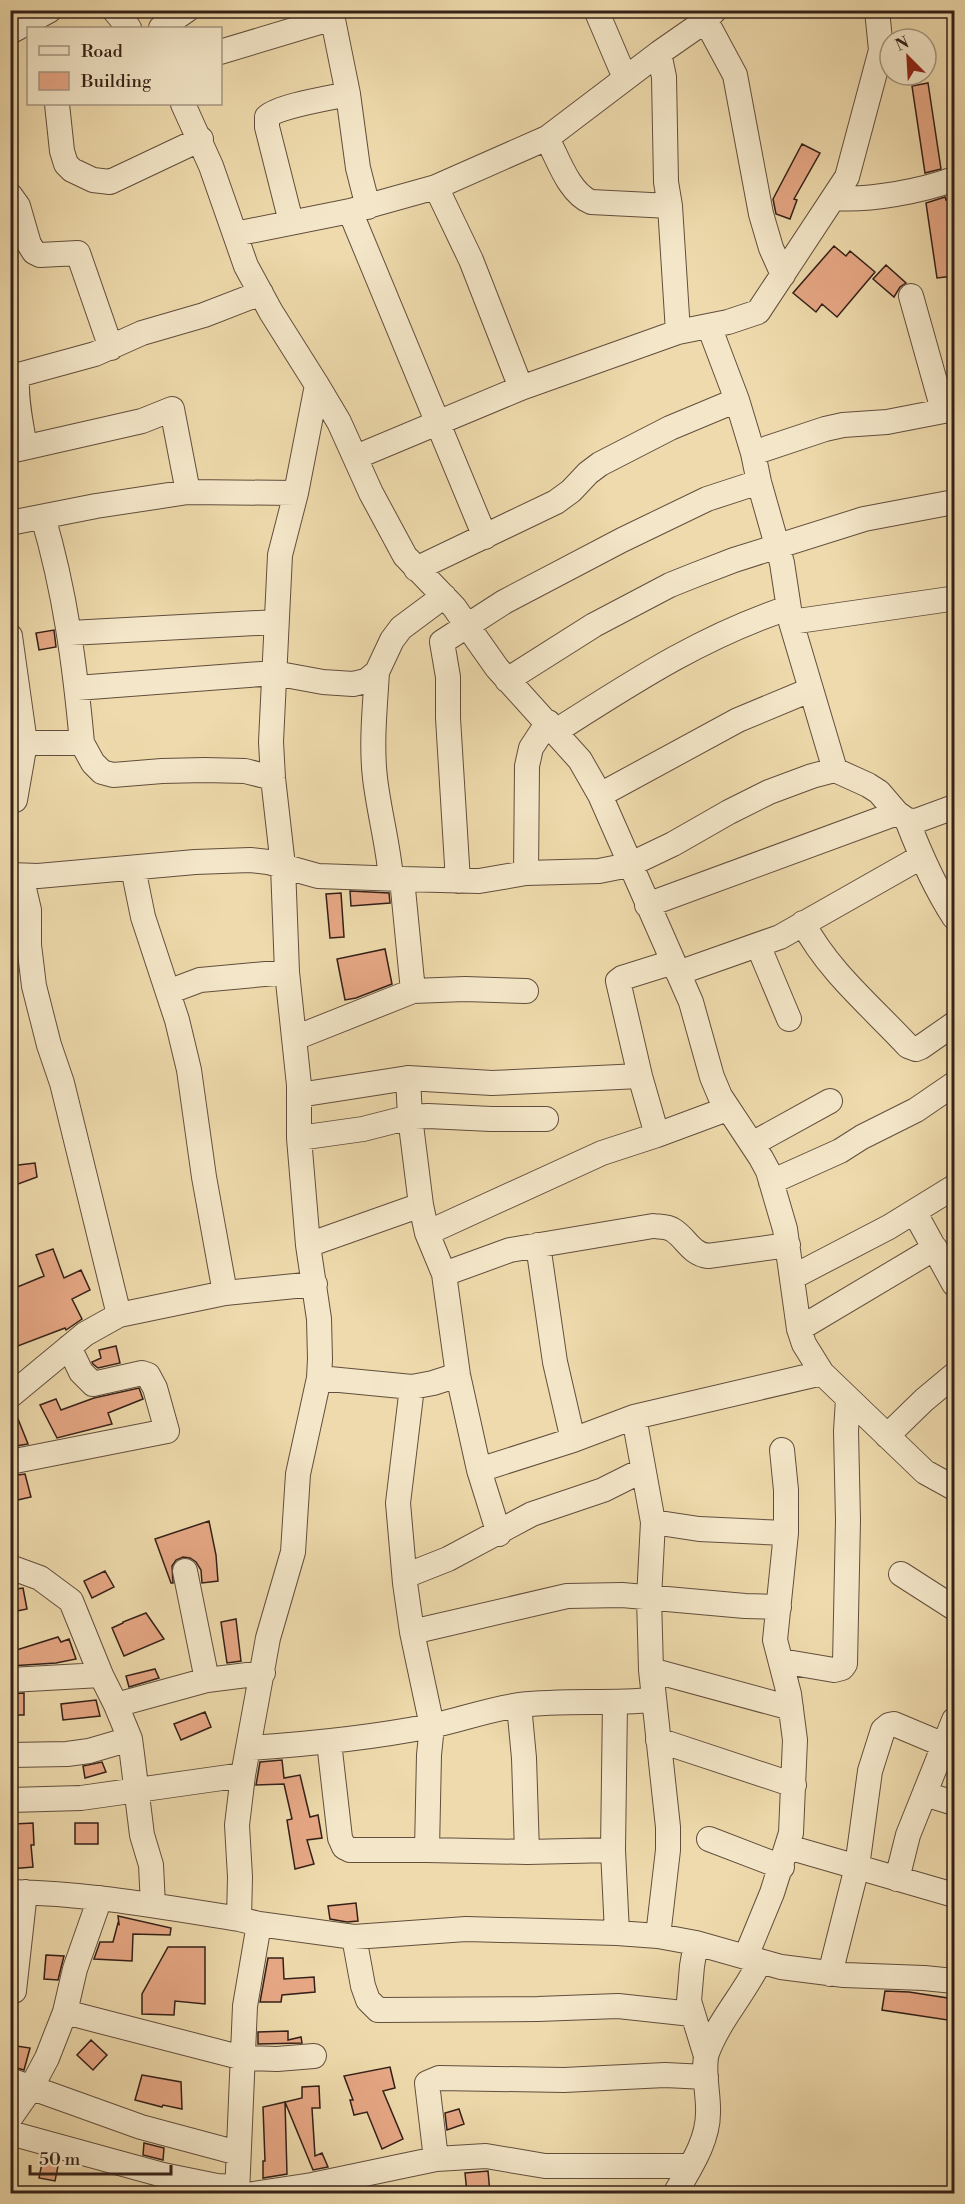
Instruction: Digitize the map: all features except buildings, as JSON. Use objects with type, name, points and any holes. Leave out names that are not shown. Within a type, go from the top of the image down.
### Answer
[{"type":"street","points":[[114,10],[128,27]]},
{"type":"street","points":[[162,27],[187,10]]},
{"type":"street","points":[[596,10],[625,78]]},
{"type":"street","points":[[356,457],[521,388],[678,332],[756,314],[847,177],[881,50],[877,10]]},
{"type":"street","points":[[222,51],[332,14],[348,94],[359,209],[485,537]]},
{"type":"street","points":[[235,234],[359,209],[436,187],[547,138],[707,14],[732,64],[761,214],[771,248],[783,275]]},
{"type":"street","points":[[10,32],[46,18]]},
{"type":"street","points":[[659,53],[664,77],[666,182],[670,206],[678,332]]},
{"type":"street","points":[[291,222],[267,127],[267,117],[285,109],[348,94]]},
{"type":"street","points":[[57,105],[61,148],[66,164],[72,170],[93,180],[110,182],[201,139]]},
{"type":"street","points":[[184,105],[201,139],[246,266],[339,422],[388,526],[405,556],[444,596],[468,625],[507,680],[552,727],[579,760],[600,795],[691,1002],[712,1077],[727,1109],[761,1158],[771,1182],[788,1245],[799,1329],[804,1344],[822,1373],[848,1399],[925,1472],[954,1488]]},
{"type":"street","points":[[547,138],[574,188],[585,200],[670,206]]},
{"type":"street","points":[[835,198],[854,200],[935,186],[954,179]]},
{"type":"street","points":[[436,187],[471,260],[521,388]]},
{"type":"street","points":[[10,195],[18,206],[29,244],[34,252],[40,255],[78,253],[111,348]]},
{"type":"street","points":[[188,492],[172,409],[142,421],[67,440],[18,449],[17,387],[19,376],[26,371],[77,360],[111,348],[142,333],[204,315],[261,293]]},
{"type":"street","points":[[753,453],[825,429],[843,425],[887,422],[949,409],[911,296]]},
{"type":"street","points":[[709,326],[737,400],[753,453],[782,563],[790,615],[835,770]]},
{"type":"street","points":[[242,2191],[238,2153],[249,1922],[240,1877],[237,1826],[243,1775],[268,1638],[292,1552],[298,1474],[319,1378],[320,1319],[308,1245],[299,1138],[295,1038],[287,972],[283,866],[271,742],[279,555],[296,493],[317,385]]},
{"type":"street","points":[[416,569],[556,502],[600,464],[670,428],[737,400]]},
{"type":"street","points":[[458,880],[448,718],[448,677],[442,646],[444,640],[504,602],[645,528],[707,499],[759,482]]},
{"type":"street","points":[[10,523],[96,506],[188,492],[296,493]]},
{"type":"street","points":[[507,680],[594,625],[670,585],[777,546],[864,519],[954,502]]},
{"type":"street","points":[[43,517],[55,559],[70,633],[82,743],[93,764],[102,772],[113,775],[205,770],[246,771],[273,778]]},
{"type":"street","points":[[413,990],[396,879],[375,777],[373,750],[377,672],[392,640],[401,628],[444,596]]},
{"type":"street","points":[[526,873],[527,766],[531,748],[552,727],[675,657],[747,622],[790,615],[950,599]]},
{"type":"street","points":[[70,633],[276,622]]},
{"type":"street","points":[[10,636],[25,744],[12,805]]},
{"type":"street","points":[[77,688],[273,673],[323,682],[353,684],[366,681],[377,672]]},
{"type":"street","points":[[600,795],[720,729],[810,690]]},
{"type":"street","points":[[25,744],[82,743]]},
{"type":"street","points":[[119,1316],[62,1083],[49,1045],[34,986],[29,945],[29,910],[16,876],[250,860],[268,862],[318,876],[396,879],[479,881],[526,873],[599,870],[629,865],[769,792],[835,770],[879,792],[902,816],[941,896],[954,917]]},
{"type":"street","points":[[647,905],[902,816],[916,820],[954,807]]},
{"type":"street","points":[[657,1135],[640,1076],[618,981],[622,978],[676,967],[758,945],[780,937],[921,857]]},
{"type":"street","points":[[133,868],[143,917],[168,992],[189,1070],[204,1177],[225,1293]]},
{"type":"street","points":[[803,923],[814,944],[827,961],[908,1046],[916,1049],[921,1047],[954,1024]]},
{"type":"street","points":[[758,945],[789,1019]]},
{"type":"street","points":[[168,992],[200,980],[287,972]]},
{"type":"street","points":[[295,1038],[413,990],[526,991]]},
{"type":"street","points":[[299,1095],[408,1078],[492,1083],[640,1076]]},
{"type":"street","points":[[408,1078],[410,1117],[421,1205],[427,1233],[444,1274],[458,1375],[479,1470],[499,1534]]},
{"type":"street","points":[[771,1182],[840,1151],[862,1137],[916,1110],[954,1084]]},
{"type":"street","points":[[752,1144],[830,1101]]},
{"type":"street","points":[[427,1233],[592,1158],[727,1109]]},
{"type":"street","points":[[299,1138],[363,1129],[410,1117],[546,1119]]},
{"type":"street","points":[[793,1277],[915,1213],[954,1187]]},
{"type":"street","points":[[308,1245],[421,1205]]},
{"type":"street","points":[[915,1213],[954,1284]]},
{"type":"street","points":[[444,1274],[501,1253],[653,1226],[667,1227],[696,1253],[708,1256],[788,1245]]},
{"type":"street","points":[[538,1245],[555,1362],[573,1440]]},
{"type":"street","points":[[799,1329],[934,1248]]},
{"type":"street","points":[[10,1396],[85,1334],[119,1316],[225,1293],[315,1284]]},
{"type":"street","points":[[10,1462],[167,1431],[155,1388],[148,1375],[142,1373],[93,1384],[81,1371],[69,1347]]},
{"type":"street","points":[[479,1470],[573,1440],[634,1417],[822,1373]]},
{"type":"street","points":[[319,1378],[412,1387],[458,1375]]},
{"type":"street","points":[[887,1436],[954,1375]]},
{"type":"street","points":[[412,1387],[398,1503],[400,1546],[412,1632],[432,1726],[429,1755],[427,1850]]},
{"type":"street","points":[[781,1661],[834,1670],[842,1668],[845,1664],[848,1399]]},
{"type":"street","points":[[634,1417],[652,1522],[650,1598],[652,1700],[668,1827],[668,1850],[658,1936]]},
{"type":"street","points":[[706,2066],[723,2023],[753,1976],[753,1959],[791,1833],[795,1740],[791,1708],[775,1640],[786,1533],[786,1490],[782,1450]]},
{"type":"street","points":[[405,1576],[448,1559],[499,1534],[532,1514],[603,1490],[643,1470]]},
{"type":"street","points":[[652,1522],[699,1529],[786,1533]]},
{"type":"street","points":[[10,1567],[40,1578],[70,1601],[116,1705],[130,1739],[142,1835],[151,1865],[153,1905]]},
{"type":"street","points":[[185,1571],[207,1680]]},
{"type":"street","points":[[901,1574],[954,1608]]},
{"type":"street","points":[[412,1632],[567,1596],[622,1595],[746,1606],[779,1606]]},
{"type":"street","points":[[651,1670],[791,1708]]},
{"type":"street","points":[[116,1705],[207,1680],[263,1673]]},
{"type":"street","points":[[10,1680],[101,1675]]},
{"type":"street","points":[[249,1748],[329,1742],[432,1726],[519,1705],[565,1701],[615,1703],[652,1700]]},
{"type":"street","points":[[615,1703],[613,1850],[617,1933]]},
{"type":"street","points":[[519,1705],[524,1758],[527,1852]]},
{"type":"street","points":[[897,1879],[908,1835],[954,1720]]},
{"type":"street","points":[[830,1974],[857,1867],[870,1771],[883,1730],[894,1724],[944,1744]]},
{"type":"street","points":[[10,1755],[67,1754],[89,1751],[130,1739]]},
{"type":"street","points":[[658,1740],[794,1785]]},
{"type":"street","points":[[329,1742],[340,1838],[344,1847],[350,1850],[527,1852],[613,1850]]},
{"type":"street","points":[[10,1800],[81,1798],[243,1775]]},
{"type":"street","points":[[925,1794],[954,1803]]},
{"type":"street","points":[[709,1839],[785,1857],[857,1867],[954,1895]]},
{"type":"street","points":[[14,1990],[18,1892],[100,1898],[153,1905],[354,1937],[466,1929],[617,1933],[658,1936],[696,1943],[781,1967],[830,1974],[953,1974]]},
{"type":"street","points":[[10,2118],[21,2084],[46,2058],[65,2012],[75,1969],[100,1898]]},
{"type":"street","points":[[354,1937],[363,1986],[368,2000],[378,2010],[618,2006],[692,2014]]},
{"type":"street","points":[[675,2193],[699,2148],[708,2115],[706,2066],[692,2014],[689,1989],[696,1943]]},
{"type":"street","points":[[65,2012],[243,2058],[277,2059],[314,2056]]},
{"type":"street","points":[[436,2158],[427,2089],[431,2080],[439,2078],[564,2080],[665,2075],[706,2066]]},
{"type":"street","points":[[21,2084],[141,2127],[238,2153]]},
{"type":"street","points":[[10,2133],[163,2175],[242,2191],[312,2185],[436,2158],[486,2156],[545,2166],[690,2166]]},
{"type":"green space","points":[[954,660],[954,741],[949,662]]}]
